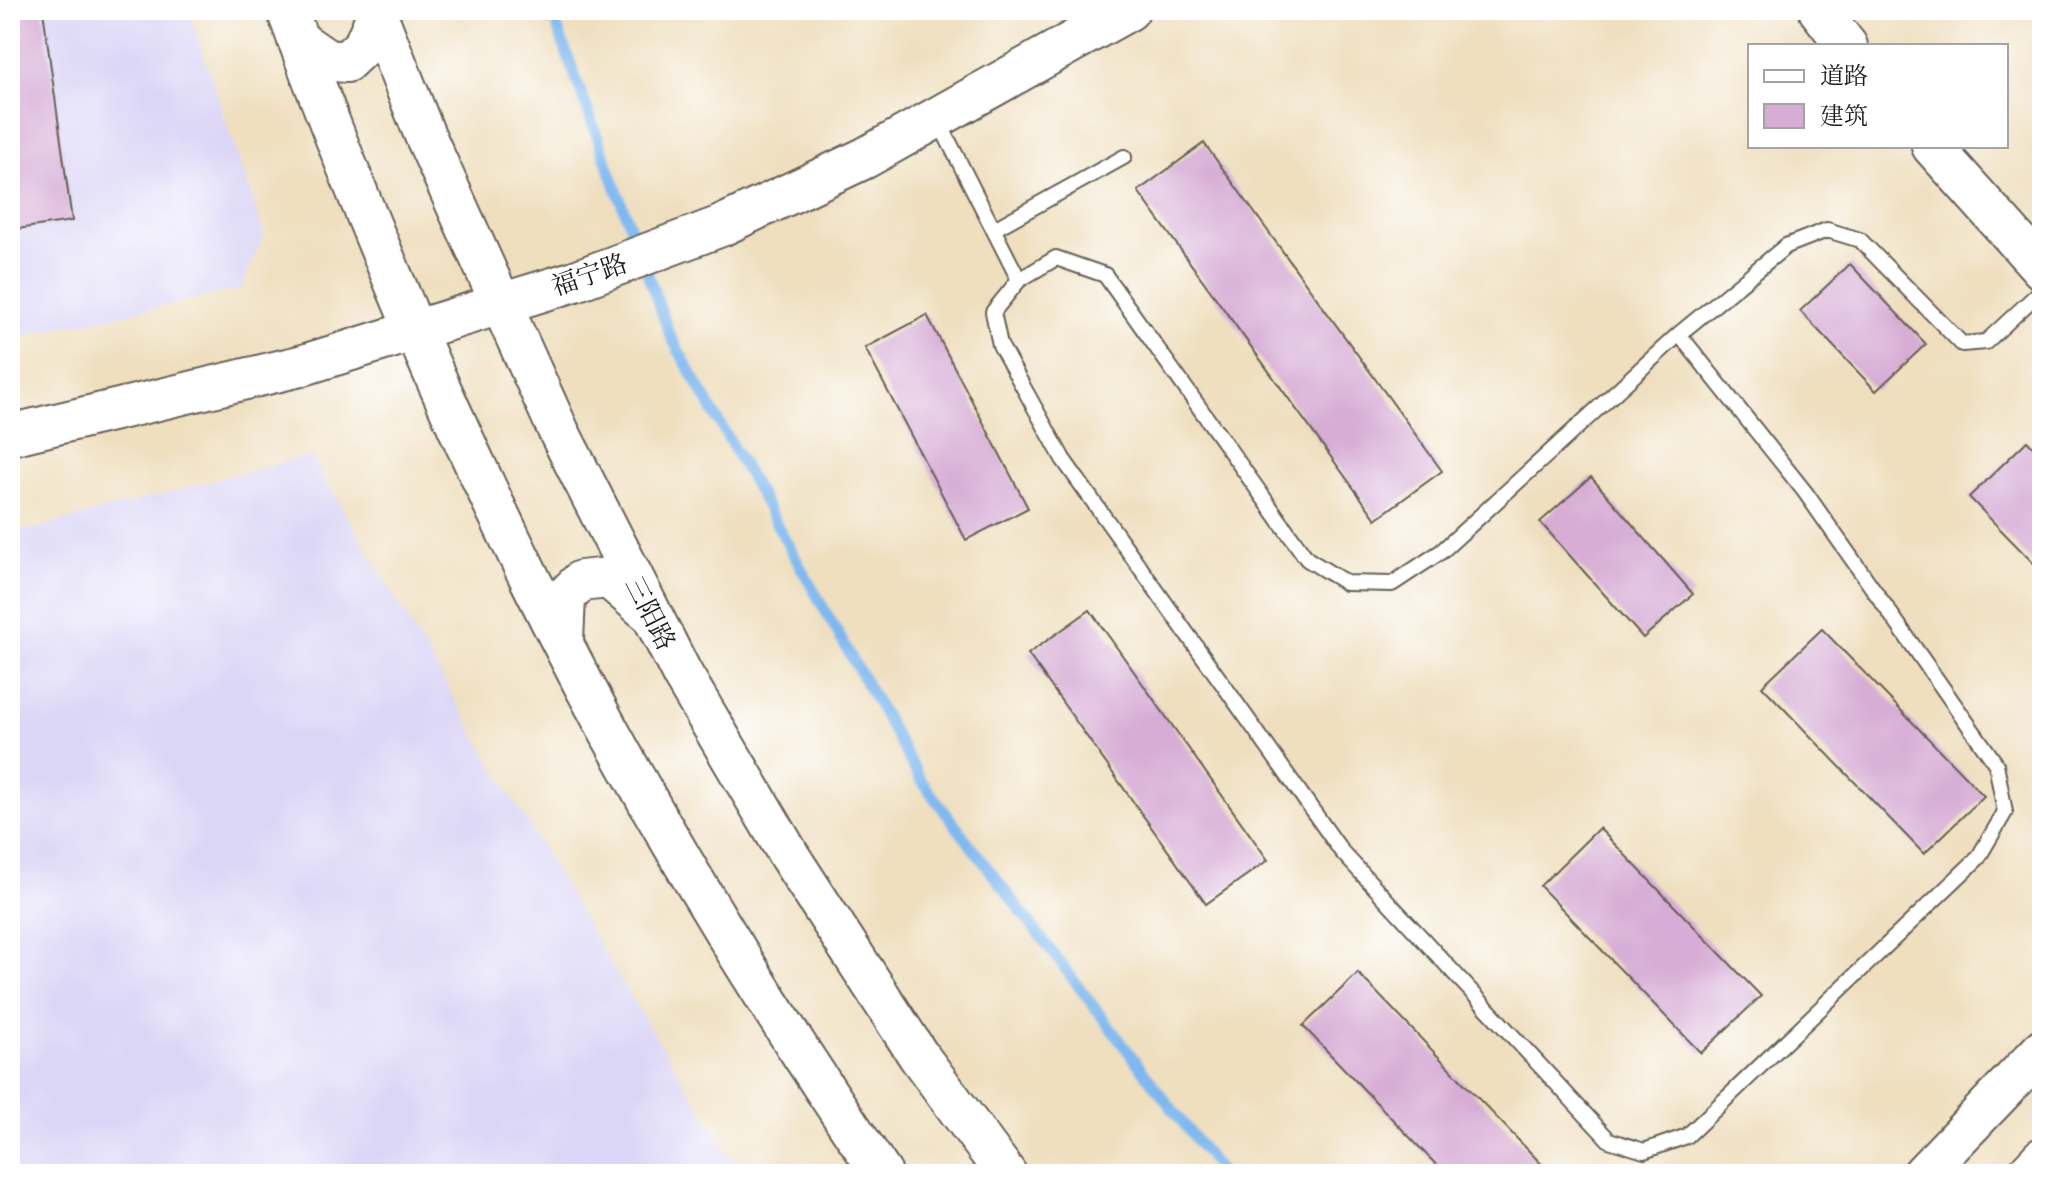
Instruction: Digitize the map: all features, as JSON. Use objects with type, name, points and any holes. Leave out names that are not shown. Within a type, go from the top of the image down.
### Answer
[{"type":"main road","name":"福宁路","points":[[10,435],[300,366],[575,281],[721,226],[865,158],[1129,10]]},
{"type":"main road","points":[[1819,10],[1845,44]]},
{"type":"main road","points":[[293,25],[327,60],[346,62],[364,45],[376,13]]},
{"type":"main road","name":"三阳路","points":[[376,13],[424,133],[559,432],[682,674],[790,857],[918,1055],[1006,1174]]},
{"type":"main road","points":[[293,25],[414,330],[492,498],[584,684],[689,873],[840,1113],[882,1174]]},
{"type":"main road","points":[[1934,148],[2042,269]]},
{"type":"main road","points":[[563,641],[565,597],[581,581],[609,578],[652,614]]},
{"type":"main road","points":[[1923,1174],[2042,1050]]},
{"type":"main road","points":[[2027,1174],[2042,1158]]},
{"type":"lane","points":[[937,118],[1019,280]]},
{"type":"lane","points":[[994,229],[1124,157]]},
{"type":"lane","points":[[1679,334],[1805,492],[1996,764],[2005,812],[1978,858],[1687,1136],[1644,1151],[1609,1140],[1342,852],[1063,459],[1000,345],[993,312],[1019,280],[1056,258],[1105,275],[1307,559],[1346,583],[1392,584],[1442,551],[1679,334],[1786,246],[1827,230],[1860,240],[1962,344],[1986,342],[2042,290]]},
{"type":"shaded area","points":[[10,10],[188,10],[264,233],[241,289],[10,338]]},
{"type":"shaded area","points":[[311,455],[618,977],[742,1174],[10,1174],[10,532],[32,529]]},
{"type":"building","points":[[10,10],[43,10],[72,221],[10,230]]},
{"type":"building","points":[[1204,143],[1442,471],[1376,519],[1138,191]]},
{"type":"building","points":[[1850,264],[1926,344],[1876,391],[1800,311]]},
{"type":"building","points":[[927,315],[1028,508],[966,540],[865,348]]},
{"type":"building","points":[[2027,441],[2042,457],[2042,572],[1969,497]]},
{"type":"building","points":[[1591,477],[1693,594],[1643,638],[1540,522]]},
{"type":"building","points":[[1090,610],[1268,860],[1206,904],[1028,654]]},
{"type":"building","points":[[1822,629],[1984,796],[1924,854],[1762,686]]},
{"type":"building","points":[[1599,828],[1761,996],[1701,1053],[1540,886]]},
{"type":"building","points":[[1358,973],[1551,1174],[1445,1174],[1303,1026]]},
{"type":"waterway","points":[[551,10],[670,335],[920,779],[1222,1174]]}]
